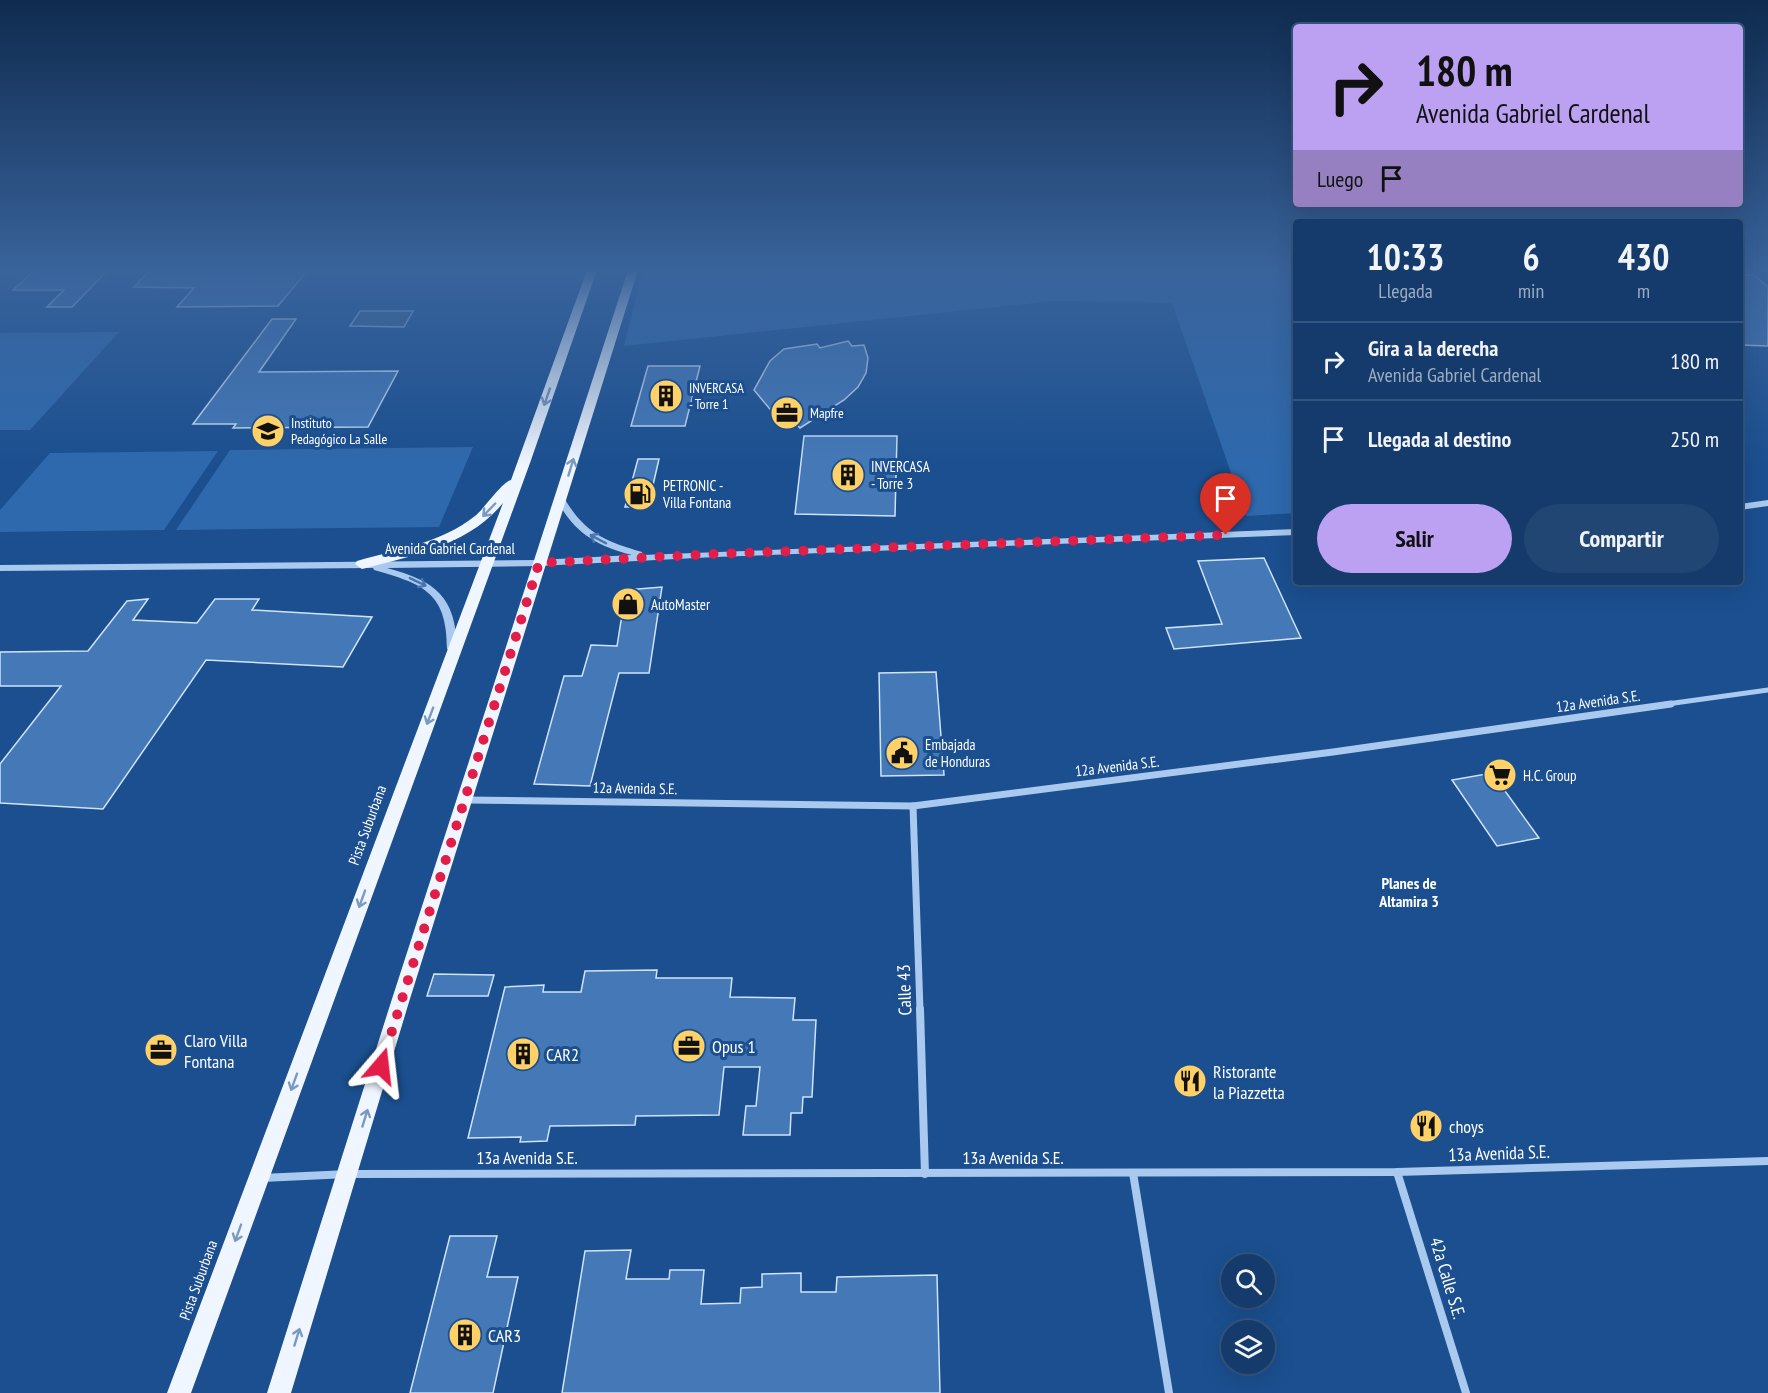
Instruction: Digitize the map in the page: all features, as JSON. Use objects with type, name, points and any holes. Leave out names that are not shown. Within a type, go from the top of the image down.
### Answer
[{"type":"main road","name":"Pista Suburbana","points":[[179,1393],[524,463],[569,335]]},
{"type":"main road","points":[[279,1393],[613,335]]},
{"type":"main road","points":[[362,564],[430,547],[468,529],[500,499],[524,463]]},
{"type":"street","points":[[561,500],[573,522],[587,534],[618,549],[651,557]]},
{"type":"street","points":[[1743,507],[1768,503]]},
{"type":"street","name":"Avenida Gabriel Cardenal","points":[[0,568],[539,563],[1293,532]]},
{"type":"street","points":[[362,564],[418,582],[442,599],[452,623],[450,661]]},
{"type":"street","name":"12a Avenida S.E.","points":[[465,800],[913,806],[1333,752],[1768,690]]},
{"type":"street","name":"Calle 43","points":[[913,806],[925,1174]]},
{"type":"street","name":"13a Avenida S.E.","points":[[259,1178],[348,1174],[1397,1172],[1768,1161]]},
{"type":"street","name":"42a Calle S.E.","points":[[1397,1172],[1466,1393]]},
{"type":"street","points":[[1133,1173],[1169,1393]]},
{"type":"shaded area","points":[[0,335],[116,335],[30,430],[0,430]]},
{"type":"shaded area","points":[[627,335],[729,335],[624,346]]},
{"type":"shaded area","points":[[1183,335],[1293,335],[1293,513],[1246,516]]},
{"type":"shaded area","points":[[473,447],[439,527],[176,530],[230,450]]},
{"type":"shaded area","points":[[218,451],[164,530],[0,532],[0,510],[50,453]]},
{"type":"building","points":[[260,335],[285,335],[259,372],[398,371],[368,427],[233,428],[236,424],[193,424]]},
{"type":"building","points":[[1743,335],[1768,335],[1768,346],[1743,345]]},
{"type":"building","points":[[848,341],[852,346],[864,345],[868,358],[866,373],[858,387],[844,400],[800,428],[790,418],[779,420],[754,390],[770,361],[784,349],[817,344],[820,348]]},
{"type":"building","name":"INVERCASA - Torre 1","points":[[648,366],[700,366],[685,426],[631,426]]},
{"type":"building","name":"INVERCASA - Torre 3","points":[[804,436],[897,436],[895,516],[795,514]]},
{"type":"building","name":"PETRONIC - Villa Fontana","points":[[638,459],[659,459],[648,507],[625,507]]},
{"type":"building","points":[[1264,558],[1301,638],[1174,649],[1166,628],[1222,624],[1198,561]]},
{"type":"building","points":[[662,587],[649,673],[619,673],[590,786],[534,784],[564,676],[582,676],[591,645],[617,646],[626,590]]},
{"type":"building","points":[[148,599],[133,620],[197,623],[215,599],[259,599],[252,610],[372,617],[343,667],[206,660],[103,809],[0,803],[0,764],[61,686],[0,686],[0,652],[88,651],[127,601]]},
{"type":"building","points":[[936,672],[944,775],[881,776],[879,673]]},
{"type":"building","points":[[1492,773],[1539,838],[1497,846],[1452,780]]},
{"type":"building","points":[[657,970],[656,978],[732,978],[730,997],[795,998],[793,1020],[816,1020],[812,1097],[803,1097],[802,1113],[791,1113],[790,1135],[743,1135],[746,1106],[756,1106],[760,1067],[724,1067],[719,1115],[636,1116],[635,1125],[550,1126],[547,1141],[520,1142],[521,1137],[468,1138],[505,987],[544,985],[543,992],[581,992],[585,971]]},
{"type":"building","points":[[434,974],[494,975],[488,996],[427,996]]},
{"type":"building","name":"CAR3","points":[[450,1236],[497,1236],[487,1277],[518,1277],[493,1393],[410,1393]]},
{"type":"building","points":[[631,1250],[626,1279],[669,1279],[670,1270],[704,1270],[701,1304],[740,1303],[741,1288],[762,1287],[762,1274],[801,1273],[801,1292],[836,1292],[837,1277],[937,1275],[940,1393],[562,1393],[585,1251]]},
{"type":"place","name":"INVERCASA - Torre 1","points":[[666,396]]},
{"type":"place","name":"Mapfre","points":[[787,413]]},
{"type":"place","name":"Instituto Pedagógico La Salle","points":[[268,431]]},
{"type":"place","name":"INVERCASA - Torre 3","points":[[848,475]]},
{"type":"place","name":"PETRONIC - Villa Fontana","points":[[640,494]]},
{"type":"place","name":"AutoMaster","points":[[628,604]]},
{"type":"place","name":"Embajada de Honduras","points":[[902,753]]},
{"type":"place","name":"H.C. Group","points":[[1500,775]]},
{"type":"place","name":"Opus 1","points":[[689,1046]]},
{"type":"place","name":"Claro Villa Fontana","points":[[161,1050]]},
{"type":"place","name":"CAR2","points":[[523,1054]]},
{"type":"place","name":"Ristorante la Piazzetta","points":[[1190,1081]]},
{"type":"place","name":"choys","points":[[1426,1126]]},
{"type":"place","name":"CAR3","points":[[465,1335]]},
{"type":"district","name":"Planes de Altamira 3","points":[[1409,892]]},
{"type":"route","points":[[381,1066],[539,563],[715,554],[1226,535]]}]
